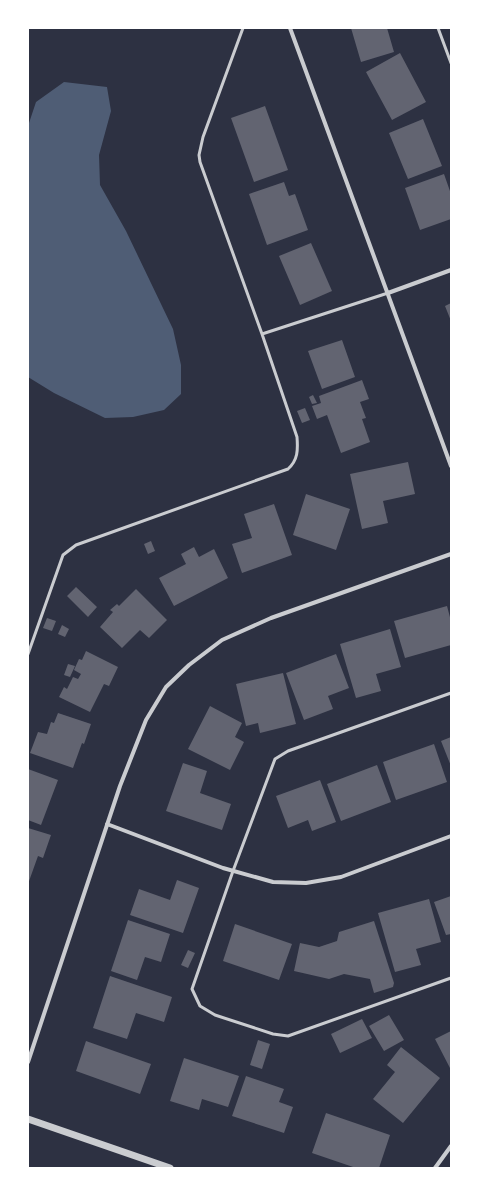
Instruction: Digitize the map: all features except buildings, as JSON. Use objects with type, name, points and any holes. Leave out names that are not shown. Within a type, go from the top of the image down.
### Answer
[{"type":"street","points":[[290,28],[451,466]]},
{"type":"street","points":[[388,294],[451,270]]},
{"type":"street","points":[[28,1062],[120,786],[146,720],[166,687],[189,665],[222,640],[271,618],[451,554]]},
{"type":"street","points":[[107,824],[233,871],[273,882],[306,883],[341,877],[451,836]]},
{"type":"street","points":[[28,1119],[170,1168]]},
{"type":"street","points":[[435,1168],[451,1146]]},
{"type":"lane","points":[[28,654],[63,555],[76,546],[288,469],[294,462],[297,455],[297,437],[262,334],[200,162],[199,155],[202,137],[243,28]]},
{"type":"lane","points":[[438,28],[451,63]]},
{"type":"lane","points":[[262,334],[388,294]]},
{"type":"lane","points":[[451,693],[288,751],[275,759],[233,871],[192,989],[200,1006],[216,1015],[273,1034],[288,1036],[451,978]]},
{"type":"water","points":[[64,82],[107,87],[111,111],[99,155],[100,185],[126,231],[173,329],[181,365],[181,394],[164,410],[133,417],[105,418],[54,393],[28,377],[28,126],[36,102]]}]
